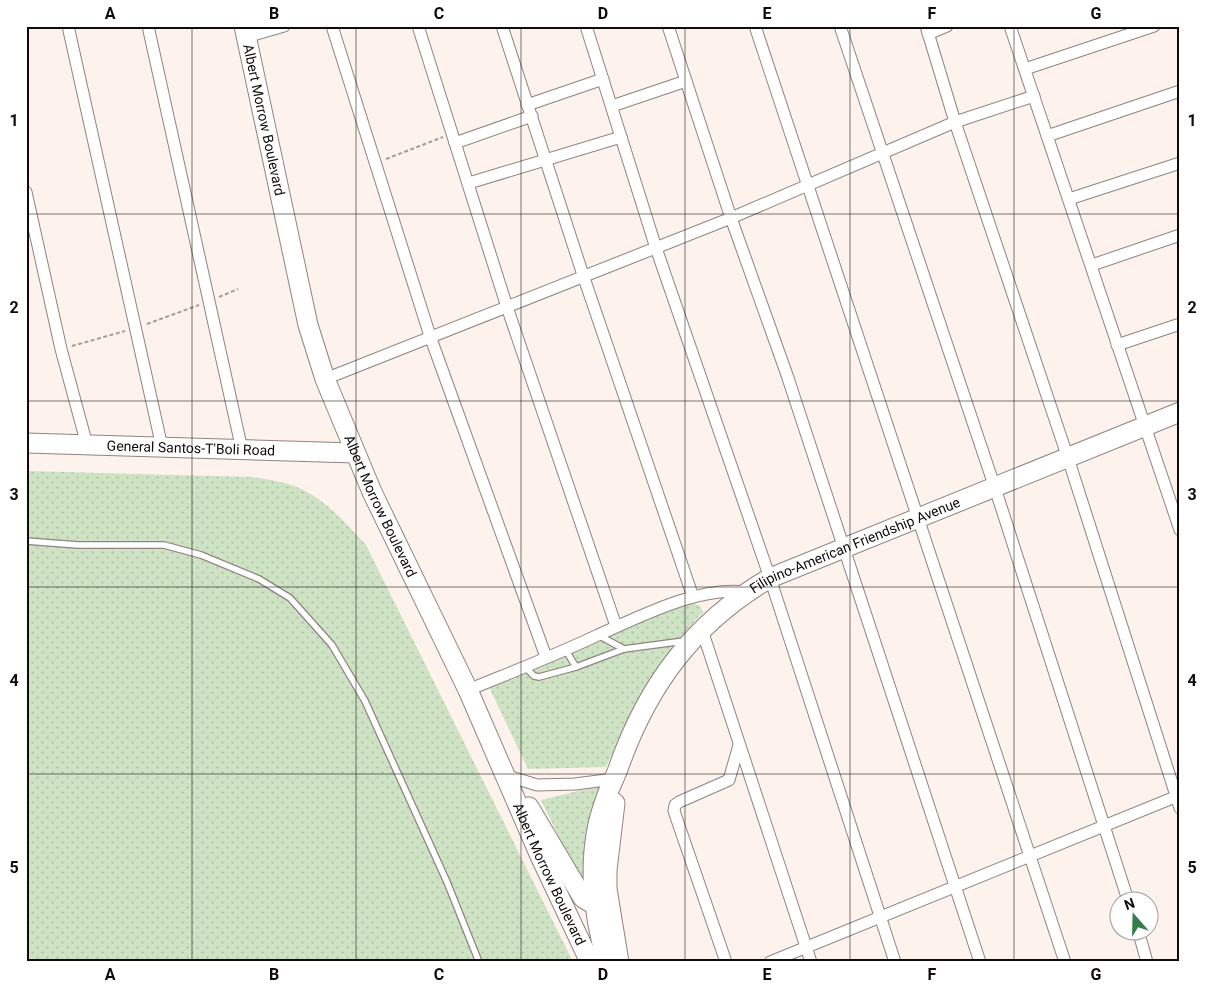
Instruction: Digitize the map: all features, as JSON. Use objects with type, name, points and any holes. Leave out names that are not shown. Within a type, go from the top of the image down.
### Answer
[{"type":"main road","name":"Albert Morrow Boulevard","points":[[245,32],[308,325],[325,379],[355,453],[468,690],[540,856],[590,962]]},
{"type":"main road","name":"Filipino-American Friendship Avenue","points":[[607,962],[602,905],[615,804],[614,779],[631,732],[647,700],[673,663],[697,635],[746,592],[770,578],[1180,412]]},
{"type":"main road","name":"General Santos-T'Boli Road","points":[[26,444],[355,453]]},
{"type":"main road","points":[[516,799],[528,805],[583,898],[602,905]]},
{"type":"main road","points":[[540,856],[548,858],[573,907],[582,913],[602,905]]},
{"type":"main road","name":"Filipino-American Friendship Avenue","points":[[602,905],[619,962]]},
{"type":"street","points":[[68,26],[162,448]]},
{"type":"street","points":[[148,26],[242,450]]},
{"type":"street","points":[[245,32],[284,26]]},
{"type":"street","points":[[332,26],[430,336],[546,657]]},
{"type":"street","points":[[418,26],[507,306],[616,626]]},
{"type":"street","points":[[502,26],[583,275],[694,597]]},
{"type":"street","points":[[586,26],[656,248],[770,578],[895,962]]},
{"type":"street","points":[[668,26],[731,218],[761,298],[980,962]]},
{"type":"street","points":[[755,26],[1065,962]]},
{"type":"street","points":[[840,26],[881,154],[994,488],[1125,890]]},
{"type":"street","points":[[947,26],[927,30],[955,122],[1068,458],[1178,796],[1180,808]]},
{"type":"street","points":[[1010,26],[1180,530]]},
{"type":"street","points":[[1024,69],[1154,26]]},
{"type":"street","points":[[527,105],[603,79]]},
{"type":"street","points":[[612,106],[686,81]]},
{"type":"street","points":[[1047,136],[1180,91]]},
{"type":"street","points":[[325,379],[583,275],[731,218],[955,122],[1034,96]]},
{"type":"street","points":[[453,139],[532,116]]},
{"type":"street","points":[[469,183],[545,158],[621,137]]},
{"type":"street","points":[[1069,199],[1180,163]]},
{"type":"street","points":[[26,192],[61,349],[87,445]]},
{"type":"street","points":[[1092,265],[1180,235]]},
{"type":"street","points":[[1117,345],[1180,324]]},
{"type":"street","points":[[468,690],[525,667],[616,626],[694,597],[718,590],[746,592]]},
{"type":"street","points":[[697,635],[739,745],[811,962]]},
{"type":"street","points":[[726,962],[674,811],[675,805],[679,802],[729,780],[732,775],[734,757],[739,745]]},
{"type":"street","points":[[505,775],[537,785],[575,784],[614,779]]},
{"type":"street","points":[[770,962],[1178,796]]},
{"type":"street","points":[[1141,940],[1147,962]]},
{"type":"lane","points":[[26,541],[78,545],[164,545],[201,555],[259,579],[290,598],[336,651],[365,701],[443,872],[478,962]]},
{"type":"lane","points":[[598,635],[624,649]]},
{"type":"lane","points":[[525,667],[534,676],[539,677],[576,667],[624,649],[697,635]]},
{"type":"lane","points":[[565,649],[576,667]]},
{"type":"path","points":[[375,164],[453,139]]},
{"type":"path","points":[[61,349],[135,328],[238,289]]},
{"type":"green space","points":[[26,471],[252,477],[292,485],[314,496],[330,508],[366,545],[573,962],[26,962]]},
{"type":"green space","points":[[692,603],[700,606],[703,612],[673,648],[648,685],[606,767],[528,769],[489,687],[681,605]]},
{"type":"green space","points":[[599,786],[586,845],[586,893],[541,800]]}]
